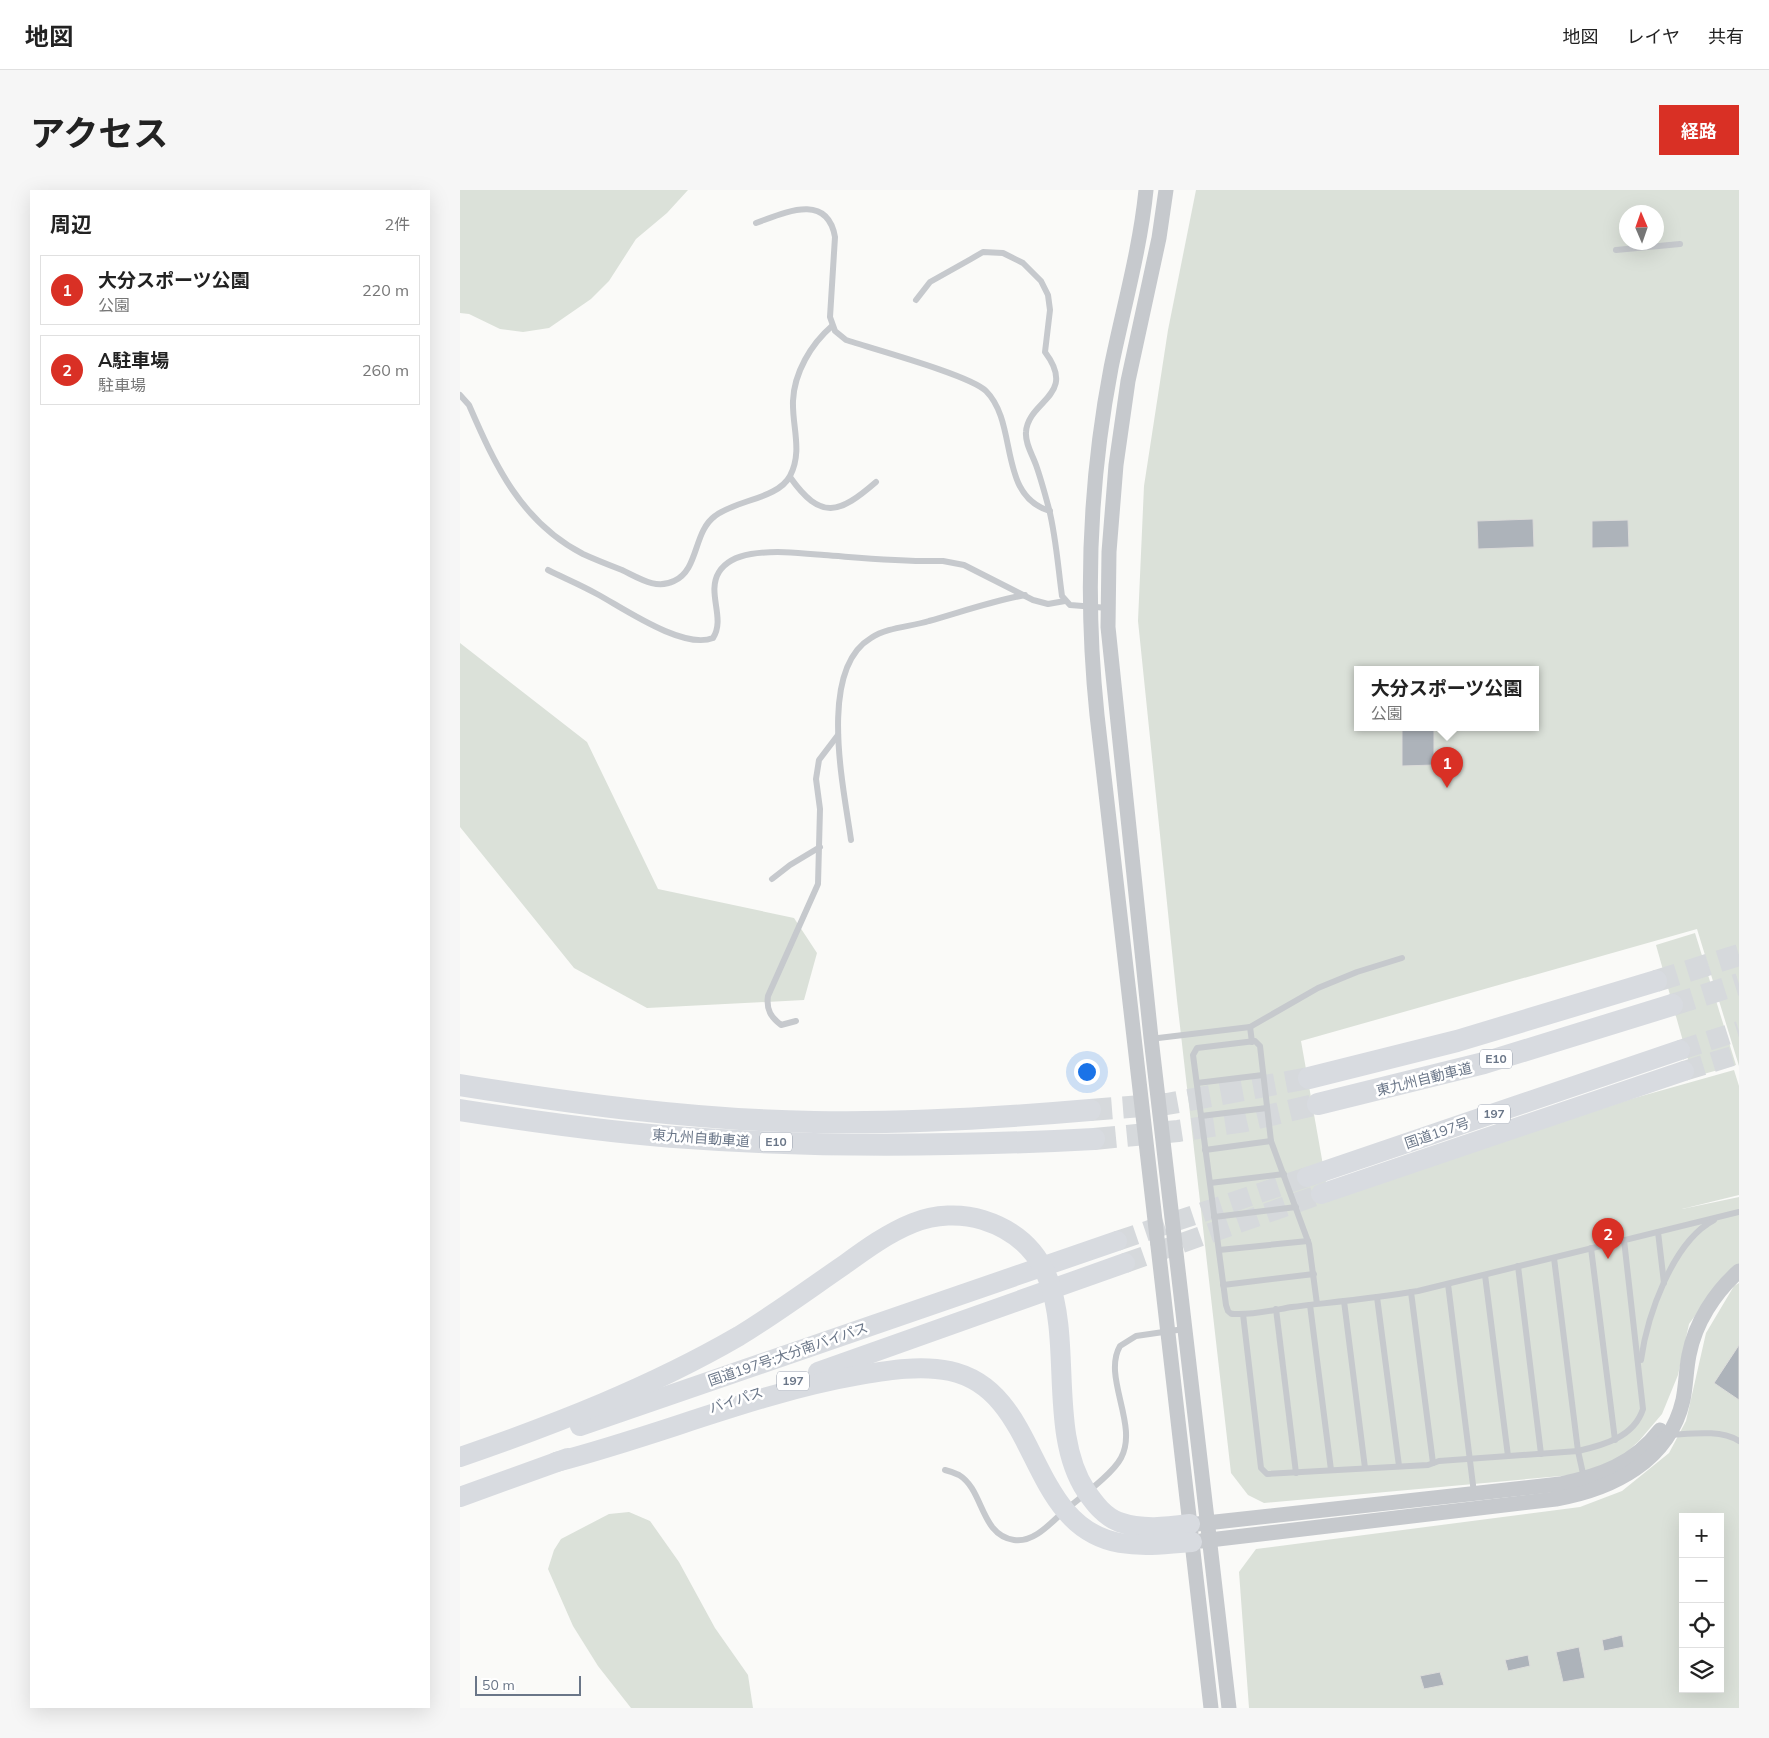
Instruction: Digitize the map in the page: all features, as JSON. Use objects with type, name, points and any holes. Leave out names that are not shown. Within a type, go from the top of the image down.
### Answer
[{"type":"highway","name":"東九州自動車道","points":[[1309,1078],[1466,1038],[1656,981]]},
{"type":"highway","name":"東九州自動車道","points":[[1318,1104],[1502,1058],[1672,1005]]},
{"type":"highway","name":"国道197号","points":[[1307,1177],[1680,1050]]},
{"type":"highway","name":"国道197号","points":[[1321,1194],[1684,1071]]},
{"type":"highway","name":"東九州自動車道","points":[[460,1085],[559,1100],[672,1113],[812,1122],[900,1123],[1090,1110]]},
{"type":"highway","name":"東九州自動車道","points":[[460,1110],[552,1125],[699,1139],[841,1145],[1000,1144],[1094,1139]]},
{"type":"highway","points":[[460,1457],[600,1405],[688,1363],[758,1324],[875,1242],[913,1223],[947,1216],[981,1219],[1003,1229],[1026,1246],[1044,1270],[1053,1291],[1059,1325],[1064,1429],[1073,1468],[1084,1488],[1101,1510],[1118,1521],[1139,1526],[1199,1532]]},
{"type":"highway","name":"国道197号;大分南バイパス","points":[[460,1466],[1117,1241]]},
{"type":"highway","name":"バイパス","points":[[460,1497],[1125,1263]]},
{"type":"highway","points":[[556,1462],[614,1447],[737,1406],[826,1381],[885,1370],[923,1368],[951,1371],[975,1380],[995,1395],[1010,1411],[1051,1492],[1079,1524],[1097,1535],[1120,1543],[1147,1545],[1199,1532]]},
{"type":"street","points":[[1146,190],[1140,236],[1111,369],[1098,454],[1090,558],[1089,607],[1096,715],[1167,1331],[1229,1708]]},
{"type":"street","points":[[1166,190],[1159,238],[1121,421],[1111,521],[1108,608],[1112,675],[1151,1038],[1185,1328],[1211,1708]]},
{"type":"street","points":[[1199,1532],[1580,1494],[1602,1488],[1626,1476],[1648,1459],[1667,1435],[1676,1420],[1682,1401],[1689,1352],[1700,1322],[1715,1297],[1739,1271]]},
{"type":"street","points":[[1199,1532],[1584,1479],[1616,1468],[1631,1459],[1652,1440],[1668,1418],[1686,1370]]},
{"type":"lane","points":[[756,223],[801,209],[824,214],[833,226],[835,237],[832,326],[839,337],[960,378],[986,391],[1000,414],[1018,484],[1032,502],[1050,511]]},
{"type":"lane","points":[[1616,250],[1680,244]]},
{"type":"lane","points":[[916,300],[930,282],[983,252],[1003,253],[1023,263],[1041,281],[1048,295],[1050,310],[1045,352],[1051,361],[1056,381],[1053,392],[1033,416],[1026,431],[1027,444],[1050,511],[1062,596],[1070,605],[1108,608]]},
{"type":"lane","points":[[460,395],[469,405],[511,491],[525,508],[563,542],[584,554],[648,583],[664,585],[676,581],[686,573],[703,527],[715,516],[769,493],[784,484],[790,477],[798,446],[793,402],[798,377],[817,341],[832,326]]},
{"type":"lane","points":[[790,477],[811,502],[822,507],[835,508],[850,504],[876,482]]},
{"type":"lane","points":[[548,570],[596,593],[657,628],[699,641],[713,638],[716,633],[717,616],[713,589],[718,572],[733,559],[752,553],[799,553],[942,561],[964,565],[1025,595],[1048,604],[1065,601]]},
{"type":"lane","points":[[850,840],[838,735],[838,705],[842,680],[860,647],[870,638],[882,632],[928,622],[999,600],[1025,595]]},
{"type":"lane","points":[[796,1021],[782,1025],[770,1014],[766,1005],[768,996],[818,884],[820,809],[816,779],[820,760],[838,735]]},
{"type":"lane","points":[[772,879],[790,865],[820,847]]},
{"type":"lane","points":[[1134,1041],[1250,1027],[1318,988],[1358,972],[1402,958]]},
{"type":"lane","points":[[1250,1027],[1252,1042]]},
{"type":"lane","points":[[1331,1470],[1314,1305],[1314,1274],[1308,1241],[1272,1141],[1260,1046],[1252,1042],[1197,1048],[1193,1055],[1223,1285],[1228,1311],[1234,1314],[1243,1314],[1276,1309],[1314,1305],[1378,1297],[1411,1292],[1739,1212]]},
{"type":"lane","points":[[1196,1082],[1263,1074]]},
{"type":"lane","points":[[1201,1116],[1267,1108]]},
{"type":"lane","points":[[1205,1150],[1272,1141]]},
{"type":"lane","points":[[1210,1183],[1284,1174]]},
{"type":"lane","points":[[1214,1217],[1296,1207]]},
{"type":"lane","points":[[1640,1370],[1649,1323],[1664,1284],[1680,1254],[1698,1230],[1721,1216]]},
{"type":"lane","points":[[1658,1232],[1664,1284]]},
{"type":"lane","points":[[1243,1314],[1261,1468],[1263,1471],[1272,1474],[1399,1466],[1470,1458],[1578,1451],[1601,1446],[1616,1440],[1632,1428],[1642,1415],[1644,1404],[1624,1240]]},
{"type":"lane","points":[[1219,1250],[1308,1241]]},
{"type":"lane","points":[[1591,1248],[1616,1440]]},
{"type":"lane","points":[[1554,1258],[1578,1451],[1584,1479]]},
{"type":"lane","points":[[1518,1266],[1541,1454]]},
{"type":"lane","points":[[1223,1285],[1314,1274]]},
{"type":"lane","points":[[1485,1275],[1508,1456]]},
{"type":"lane","points":[[1448,1284],[1474,1493]]},
{"type":"lane","points":[[1411,1292],[1433,1463]]},
{"type":"lane","points":[[1378,1297],[1399,1466]]},
{"type":"lane","points":[[1344,1301],[1364,1468]]},
{"type":"lane","points":[[1276,1309],[1296,1472]]},
{"type":"lane","points":[[945,1470],[960,1475],[971,1488],[991,1526],[1000,1535],[1014,1540],[1021,1540],[1038,1533],[1098,1482],[1118,1462],[1126,1444],[1115,1365],[1117,1351],[1124,1342],[1136,1336],[1185,1328]]},
{"type":"lane","points":[[1667,1435],[1705,1433],[1733,1437],[1739,1440]]},
{"type":"shaded area","points":[[460,190],[688,190],[667,213],[636,239],[609,281],[591,299],[549,328],[523,332],[500,329],[469,314],[460,313]]},
{"type":"shaded area","points":[[1196,190],[1739,190],[1739,1066],[1697,929],[1301,1041],[1329,1199],[1631,1099],[1734,1070],[1739,1086],[1739,1195],[1682,1209],[1739,1197],[1739,1265],[1716,1287],[1689,1324],[1678,1375],[1662,1414],[1639,1441],[1610,1467],[1572,1475],[1264,1503],[1248,1495],[1231,1473],[1177,1000],[1138,621],[1144,486],[1168,330]]},
{"type":"shaded area","points":[[460,643],[587,742],[658,889],[794,918],[817,953],[804,1000],[647,1008],[574,968],[460,827]]},
{"type":"shaded area","points":[[1695,933],[1736,1065],[1693,1077],[1656,945]]},
{"type":"shaded area","points":[[1739,1283],[1739,1708],[1249,1708],[1239,1572],[1256,1549],[1580,1507],[1622,1491],[1669,1453],[1686,1421],[1706,1333],[1734,1286]]},
{"type":"shaded area","points":[[629,1512],[650,1521],[679,1562],[715,1628],[748,1675],[753,1708],[631,1708],[598,1666],[573,1626],[548,1569],[554,1550],[561,1539],[609,1514]]},
{"type":"building","points":[[1533,519],[1534,547],[1478,549],[1477,521]]},
{"type":"building","points":[[1628,520],[1629,547],[1592,548],[1592,521]]},
{"type":"building","points":[[1402,731],[1434,731],[1434,765],[1402,766]]},
{"type":"building","points":[[1739,1345],[1739,1400],[1714,1383]]},
{"type":"building","points":[[1622,1635],[1624,1647],[1604,1651],[1602,1640]]},
{"type":"building","points":[[1579,1647],[1585,1678],[1563,1682],[1556,1652]]},
{"type":"building","points":[[1528,1655],[1530,1666],[1508,1671],[1505,1660]]},
{"type":"building","points":[[1440,1672],[1444,1685],[1424,1689],[1420,1676]]},
{"type":"tunnel","points":[[1656,981],[1739,955]]},
{"type":"tunnel","points":[[1672,1005],[1739,984]]},
{"type":"tunnel","points":[[1680,1050],[1739,1031]]},
{"type":"tunnel","points":[[1684,1071],[1739,1054]]},
{"type":"tunnel","points":[[1090,1110],[1167,1104],[1309,1078]]},
{"type":"tunnel","points":[[1094,1139],[1178,1131],[1245,1121],[1318,1104]]},
{"type":"tunnel","points":[[1117,1241],[1307,1177]]},
{"type":"tunnel","points":[[1125,1263],[1321,1194]]},
{"type":"place","name":"大分スポーツ公園","points":[[1447,788]]},
{"type":"place","name":"A駐車場","points":[[1608,1259]]}]
